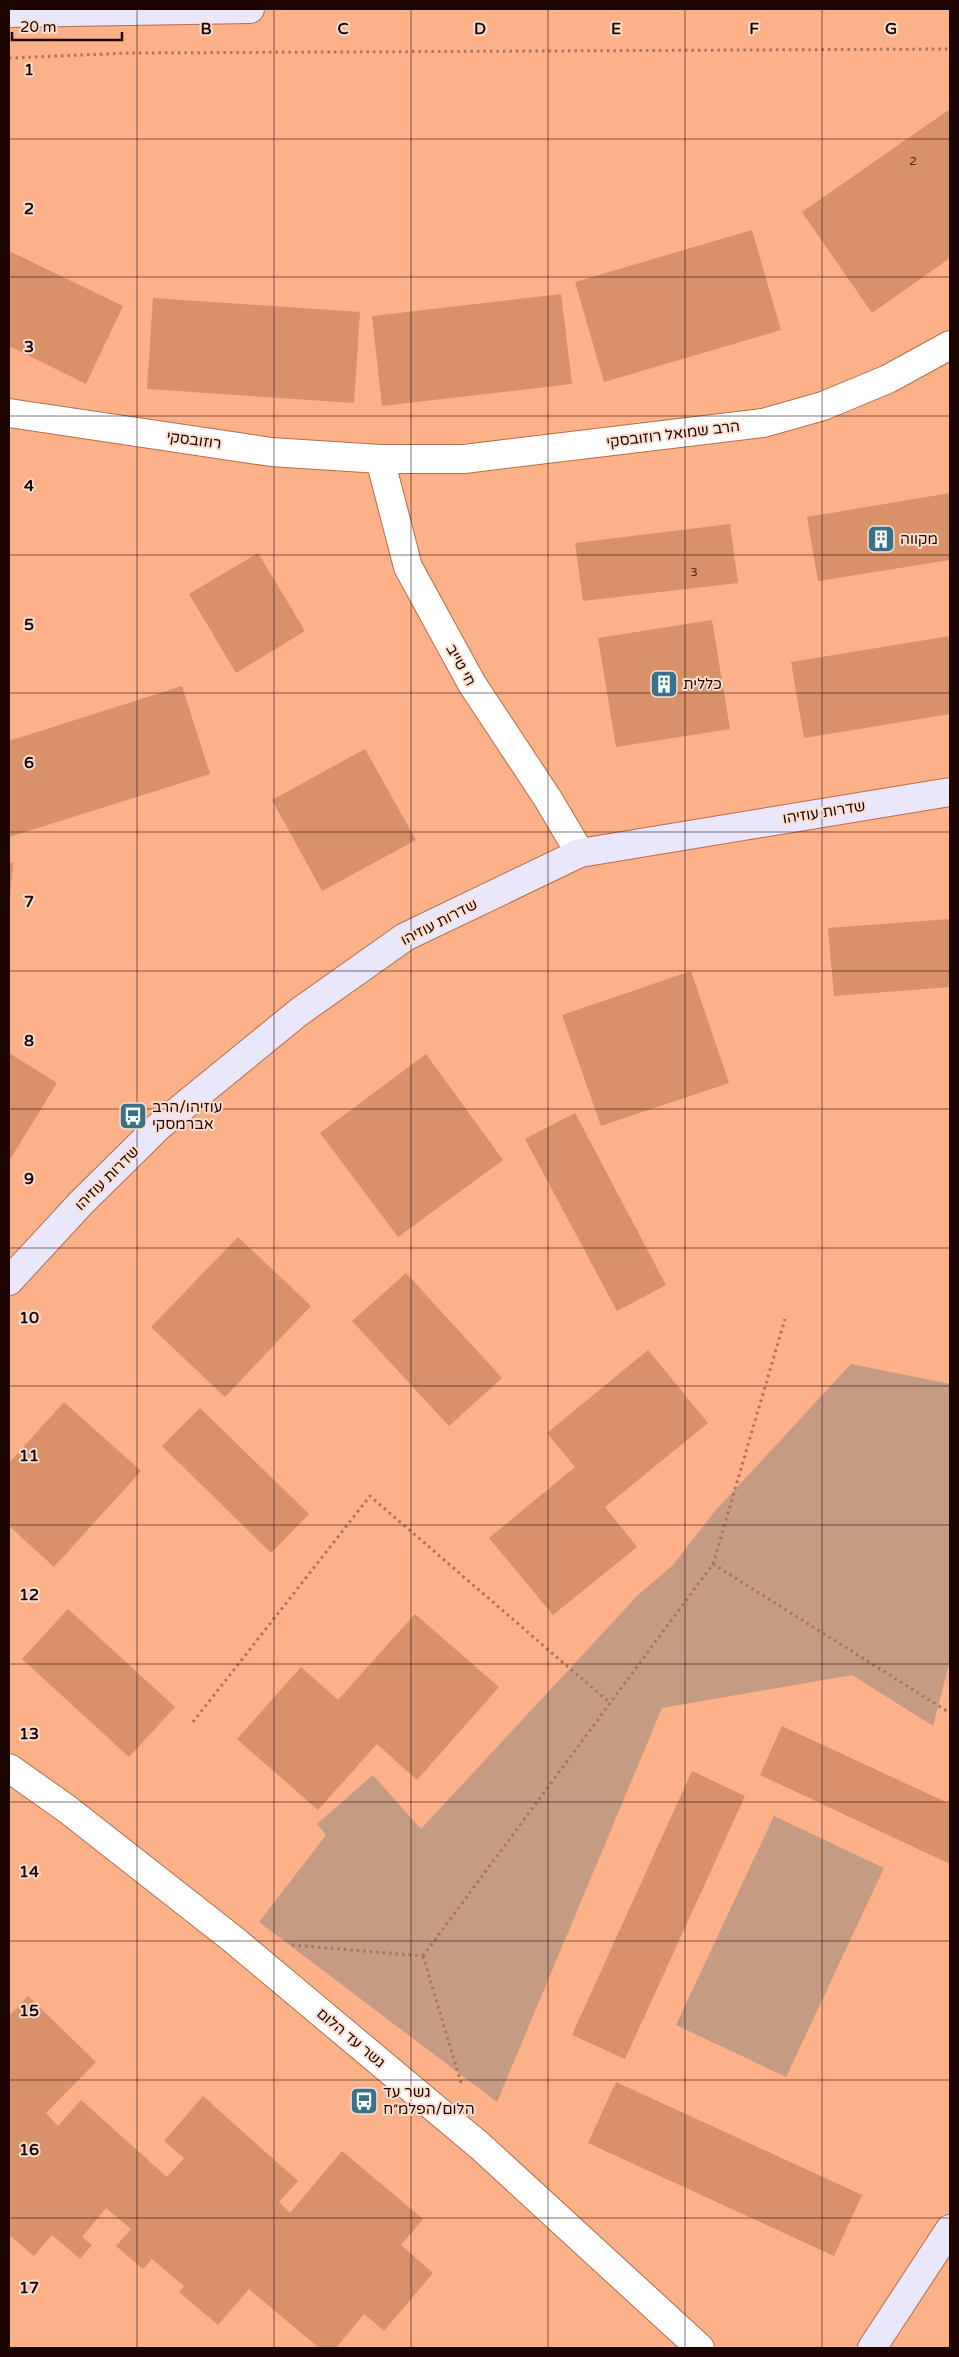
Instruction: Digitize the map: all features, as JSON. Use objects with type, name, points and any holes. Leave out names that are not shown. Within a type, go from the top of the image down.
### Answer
[{"type":"street","points":[[9,13],[250,9]]},
{"type":"street","name":"הרב שמואל רוזובסקי","points":[[380,459],[464,459],[763,423],[822,406],[888,380],[950,345]]},
{"type":"street","name":"רוזובסקי","points":[[9,413],[270,452],[380,459]]},
{"type":"street","name":"חי טייב","points":[[380,459],[408,568],[472,684],[548,799],[580,853]]},
{"type":"street","name":"שדרות עוזיהו","points":[[9,1281],[81,1203],[158,1127],[299,1012],[405,937],[580,853],[950,792]]},
{"type":"street","name":"גשר עד הלום","points":[[9,1768],[66,1809],[249,1952],[487,2153],[700,2348]]},
{"type":"street","points":[[872,2348],[950,2229]]},
{"type":"path","points":[[9,58],[140,53],[950,49]]},
{"type":"path","points":[[423,1956],[712,1564],[785,1319]]},
{"type":"path","points":[[193,1722],[370,1496],[610,1703]]},
{"type":"path","points":[[712,1564],[950,1713]]},
{"type":"path","points":[[284,1944],[423,1956]]},
{"type":"path","points":[[423,1956],[463,2089]]},
{"type":"shaded area","points":[[851,1364],[950,1384],[950,1660],[933,1726],[852,1675],[662,1708],[497,2102],[259,1922],[326,1835],[317,1824],[373,1775],[421,1829],[638,1595],[673,1565],[715,1511]]},
{"type":"shaded area","points":[[774,1816],[884,1868],[786,2077],[676,2025]]},
{"type":"building","points":[[950,109],[950,258],[872,313],[802,212]]},
{"type":"building","points":[[752,230],[781,330],[604,382],[575,282]]},
{"type":"building","points":[[9,251],[123,306],[86,384],[9,346]]},
{"type":"building","points":[[561,294],[572,384],[382,406],[372,316]]},
{"type":"building","points":[[153,298],[360,312],[354,403],[147,389]]},
{"type":"building","name":"מקווה","points":[[950,493],[950,560],[818,581],[807,517]]},
{"type":"building","points":[[730,524],[738,583],[583,601],[575,543]]},
{"type":"building","points":[[258,553],[305,631],[236,673],[189,594]]},
{"type":"building","name":"כללית","points":[[712,620],[730,729],[616,747],[598,638]]},
{"type":"building","points":[[950,636],[950,714],[804,738],[791,662]]},
{"type":"building","points":[[182,686],[210,774],[9,837],[9,741]]},
{"type":"building","points":[[365,749],[416,840],[322,891],[272,800]]},
{"type":"building","points":[[9,862],[13,863],[10,899],[9,899]]},
{"type":"building","points":[[950,919],[950,987],[834,996],[828,928]]},
{"type":"building","points":[[691,971],[729,1083],[601,1126],[562,1015]]},
{"type":"building","points":[[9,1053],[57,1083],[9,1161]]},
{"type":"building","points":[[426,1054],[503,1160],[398,1237],[320,1133]]},
{"type":"building","points":[[575,1113],[666,1285],[617,1311],[525,1139]]},
{"type":"building","points":[[238,1237],[311,1306],[225,1397],[151,1327]]},
{"type":"building","points":[[406,1273],[502,1378],[449,1426],[352,1321]]},
{"type":"building","points":[[648,1350],[708,1423],[605,1507],[637,1547],[553,1615],[489,1538],[575,1467],[547,1433]]},
{"type":"building","points":[[64,1402],[141,1471],[54,1567],[9,1526],[9,1463]]},
{"type":"building","points":[[200,1408],[309,1514],[271,1553],[162,1446]]},
{"type":"building","points":[[68,1609],[175,1707],[129,1757],[22,1659]]},
{"type":"building","points":[[415,1614],[499,1687],[417,1780],[377,1744],[318,1810],[237,1739],[301,1667],[338,1700]]},
{"type":"building","points":[[782,1726],[950,1804],[950,1864],[760,1775]]},
{"type":"building","points":[[692,1771],[745,1796],[625,2059],[572,2035]]},
{"type":"building","points":[[28,1996],[96,2062],[46,2113],[58,2126],[81,2100],[167,2177],[184,2158],[164,2141],[203,2096],[298,2181],[279,2202],[290,2213],[342,2151],[423,2219],[401,2245],[433,2273],[384,2331],[364,2314],[336,2348],[319,2348],[249,2289],[218,2325],[179,2292],[184,2286],[152,2259],[143,2269],[116,2246],[131,2229],[106,2208],[82,2237],[92,2245],[80,2259],[52,2235],[34,2256],[9,2235],[9,2016]]},
{"type":"building","points":[[616,2082],[862,2195],[834,2256],[588,2143]]},
{"type":"place","name":"מקווה","points":[[881,539]]},
{"type":"place","name":"כללית","points":[[664,684]]},
{"type":"place","name":"עוזיהו/הרב אברמסקי","points":[[133,1116]]},
{"type":"place","name":"גשר עד הלום/הפלמ״ח","points":[[364,2101]]}]
